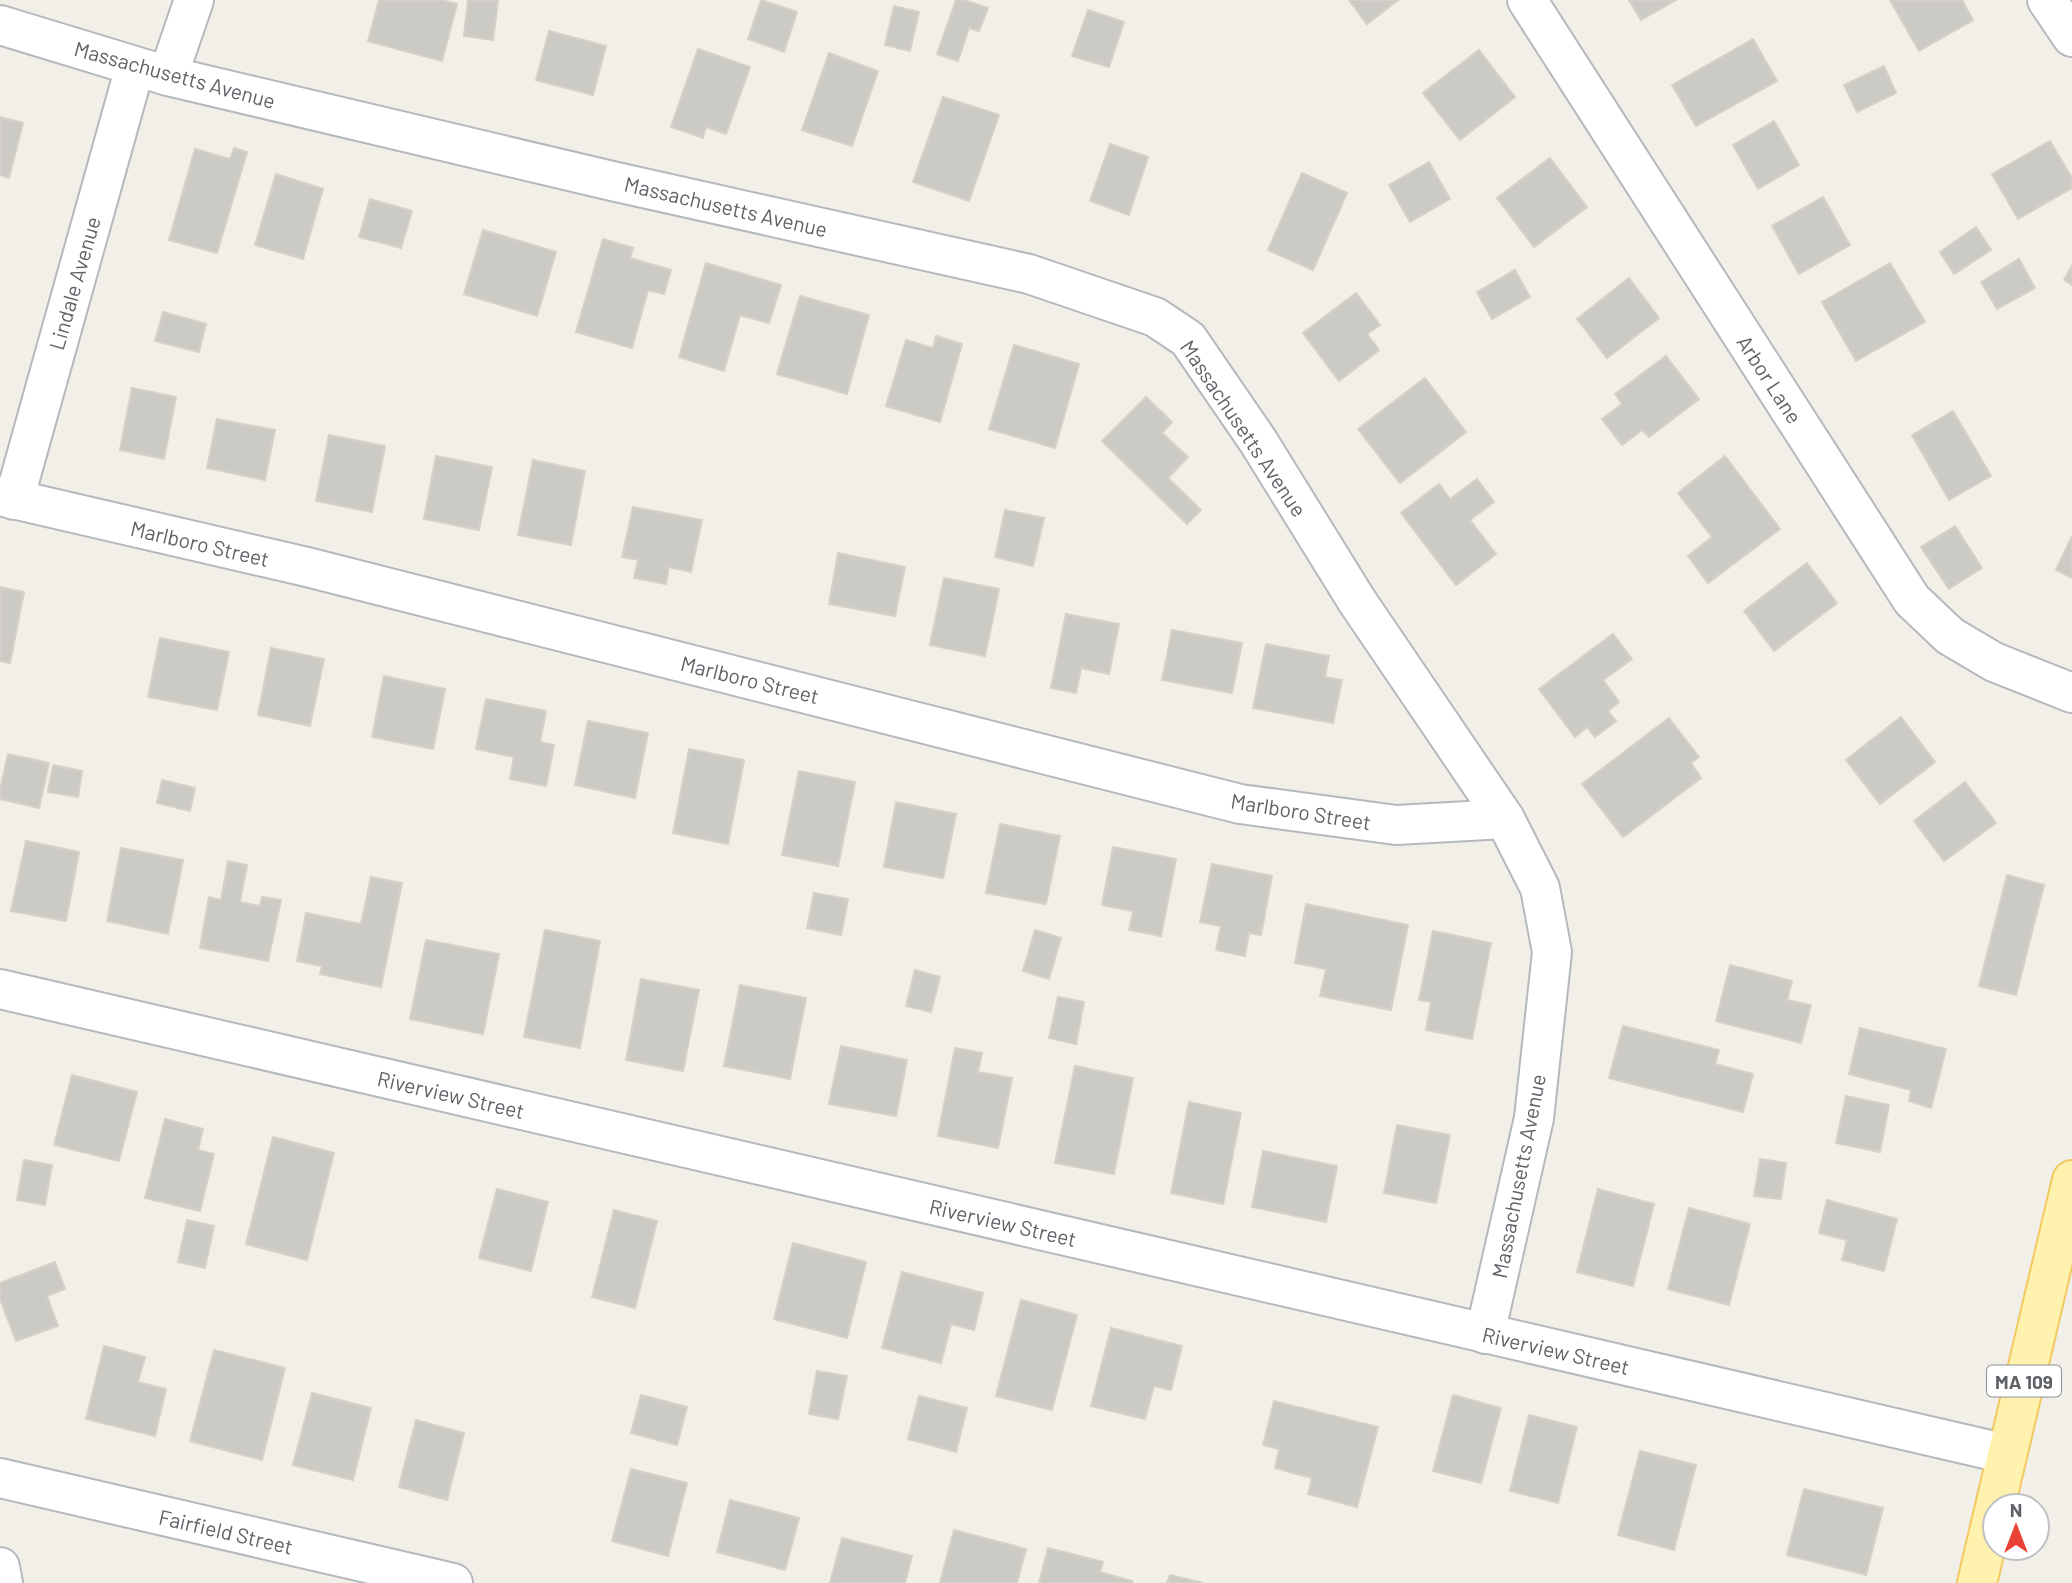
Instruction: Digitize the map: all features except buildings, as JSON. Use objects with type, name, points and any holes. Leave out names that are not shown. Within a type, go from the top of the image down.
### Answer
[{"type":"main road","name":"MA 109","points":[[1977,1583],[2072,1180]]},
{"type":"street","name":"Lindale Avenue","points":[[7,498],[151,71],[194,0]]},
{"type":"street","name":"Arbor Lane","points":[[1527,0],[1912,600],[1950,636],[1994,662],[2072,693]]},
{"type":"street","points":[[2047,0],[2072,37]]},
{"type":"street","name":"Massachusetts Avenue","points":[[0,25],[151,71],[612,181],[1029,274],[1155,317],[1188,339],[1258,441],[1357,601],[1505,819],[1540,888],[1552,952],[1534,1118],[1485,1334]]},
{"type":"street","name":"Marlboro Street","points":[[7,498],[307,567],[1240,804],[1396,825],[1505,819]]},
{"type":"street","name":"Riverview Street","points":[[0,989],[2007,1454]]},
{"type":"street","name":"Fairfield Street","points":[[0,1478],[453,1583]]},
{"type":"street","points":[[0,1567],[3,1583]]}]
